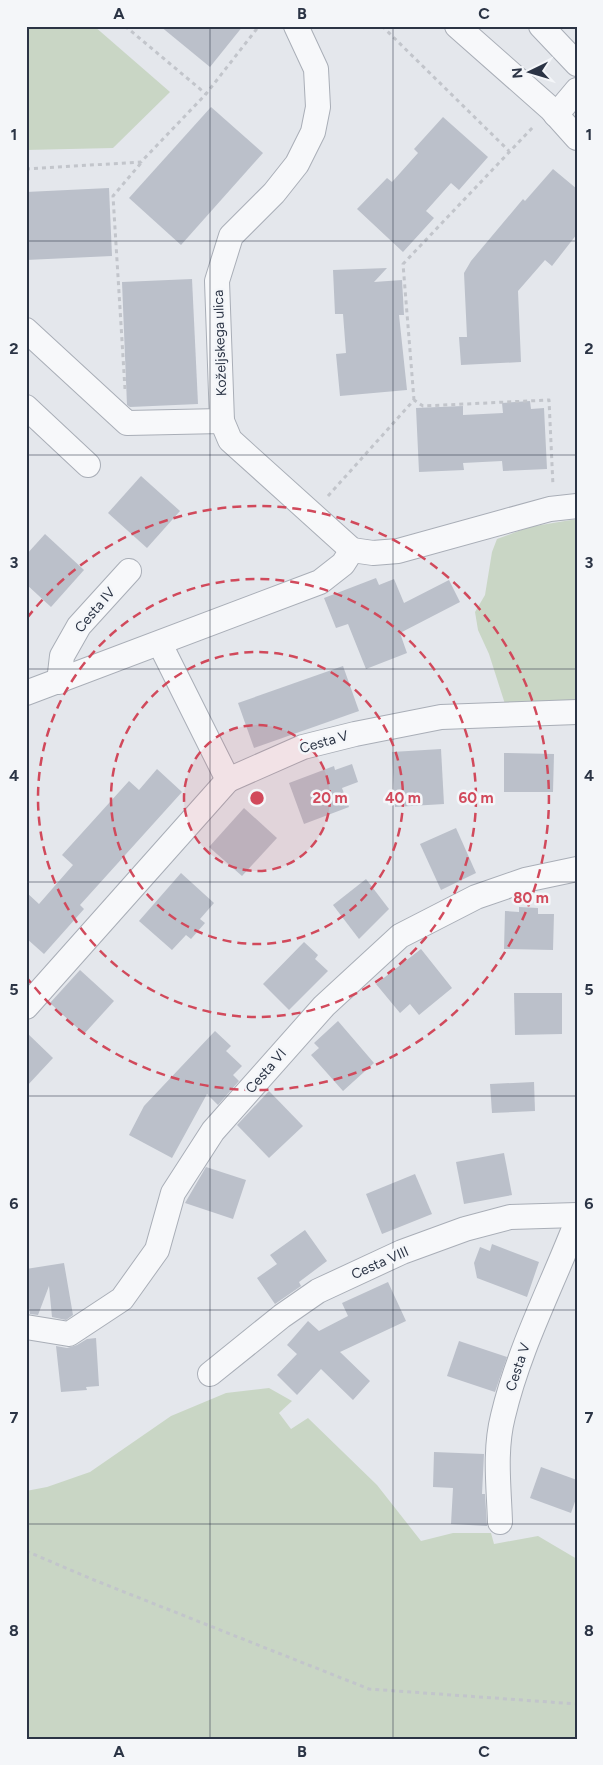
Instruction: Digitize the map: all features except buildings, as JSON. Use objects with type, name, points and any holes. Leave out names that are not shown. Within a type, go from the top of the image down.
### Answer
[{"type":"street","name":"Koželjskega ulica","points":[[296,26],[316,68],[318,107],[313,132],[297,164],[274,193],[231,236],[228,245],[217,281],[222,421],[230,440],[352,550]]},
{"type":"street","points":[[457,26],[553,112],[577,138]]},
{"type":"street","points":[[541,26],[577,64]]},
{"type":"street","points":[[553,112],[577,90]]},
{"type":"street","points":[[26,330],[127,423],[222,421]]},
{"type":"street","points":[[26,407],[88,464]]},
{"type":"street","points":[[26,693],[320,582],[342,564],[352,550],[373,553],[398,551],[550,509],[577,506]]},
{"type":"street","name":"Cesta IV","points":[[59,682],[62,656],[79,626],[129,571]]},
{"type":"street","points":[[26,1007],[228,780],[160,644]]},
{"type":"street","name":"Cesta V","points":[[228,780],[303,747],[397,725],[441,717],[577,712]]},
{"type":"street","name":"Cesta VI","points":[[26,1327],[69,1334],[122,1299],[157,1250],[173,1193],[214,1130],[324,1006],[400,936],[476,897],[525,880],[577,869]]},
{"type":"street","name":"Cesta VIII","points":[[210,1374],[282,1316],[318,1291],[402,1252],[465,1228],[510,1217],[577,1215]]},
{"type":"street","name":"Cesta V","points":[[500,1522],[498,1452],[502,1417],[524,1345],[577,1221]]},
{"type":"path","points":[[125,26],[206,94]]},
{"type":"path","points":[[127,423],[113,196],[141,162],[206,94],[258,26]]},
{"type":"path","points":[[382,26],[509,151]]},
{"type":"path","points":[[313,513],[414,400],[403,264],[509,151],[553,112]]},
{"type":"path","points":[[26,169],[141,162]]},
{"type":"path","points":[[414,400],[423,406],[549,400],[553,488]]},
{"type":"path","points":[[26,1551],[94,1580],[369,1689],[577,1704]]},
{"type":"green space","points":[[26,26],[94,26],[170,92],[113,148],[26,150]]},
{"type":"green space","points":[[577,519],[577,702],[505,704],[489,654],[478,630],[475,612],[485,595],[492,552],[497,539],[529,527]]},
{"type":"green space","points":[[269,1388],[292,1401],[279,1413],[291,1429],[308,1418],[377,1485],[421,1541],[453,1533],[491,1533],[494,1544],[538,1536],[577,1559],[577,1739],[26,1739],[26,1491],[47,1487],[90,1472],[171,1416],[226,1393]]}]
